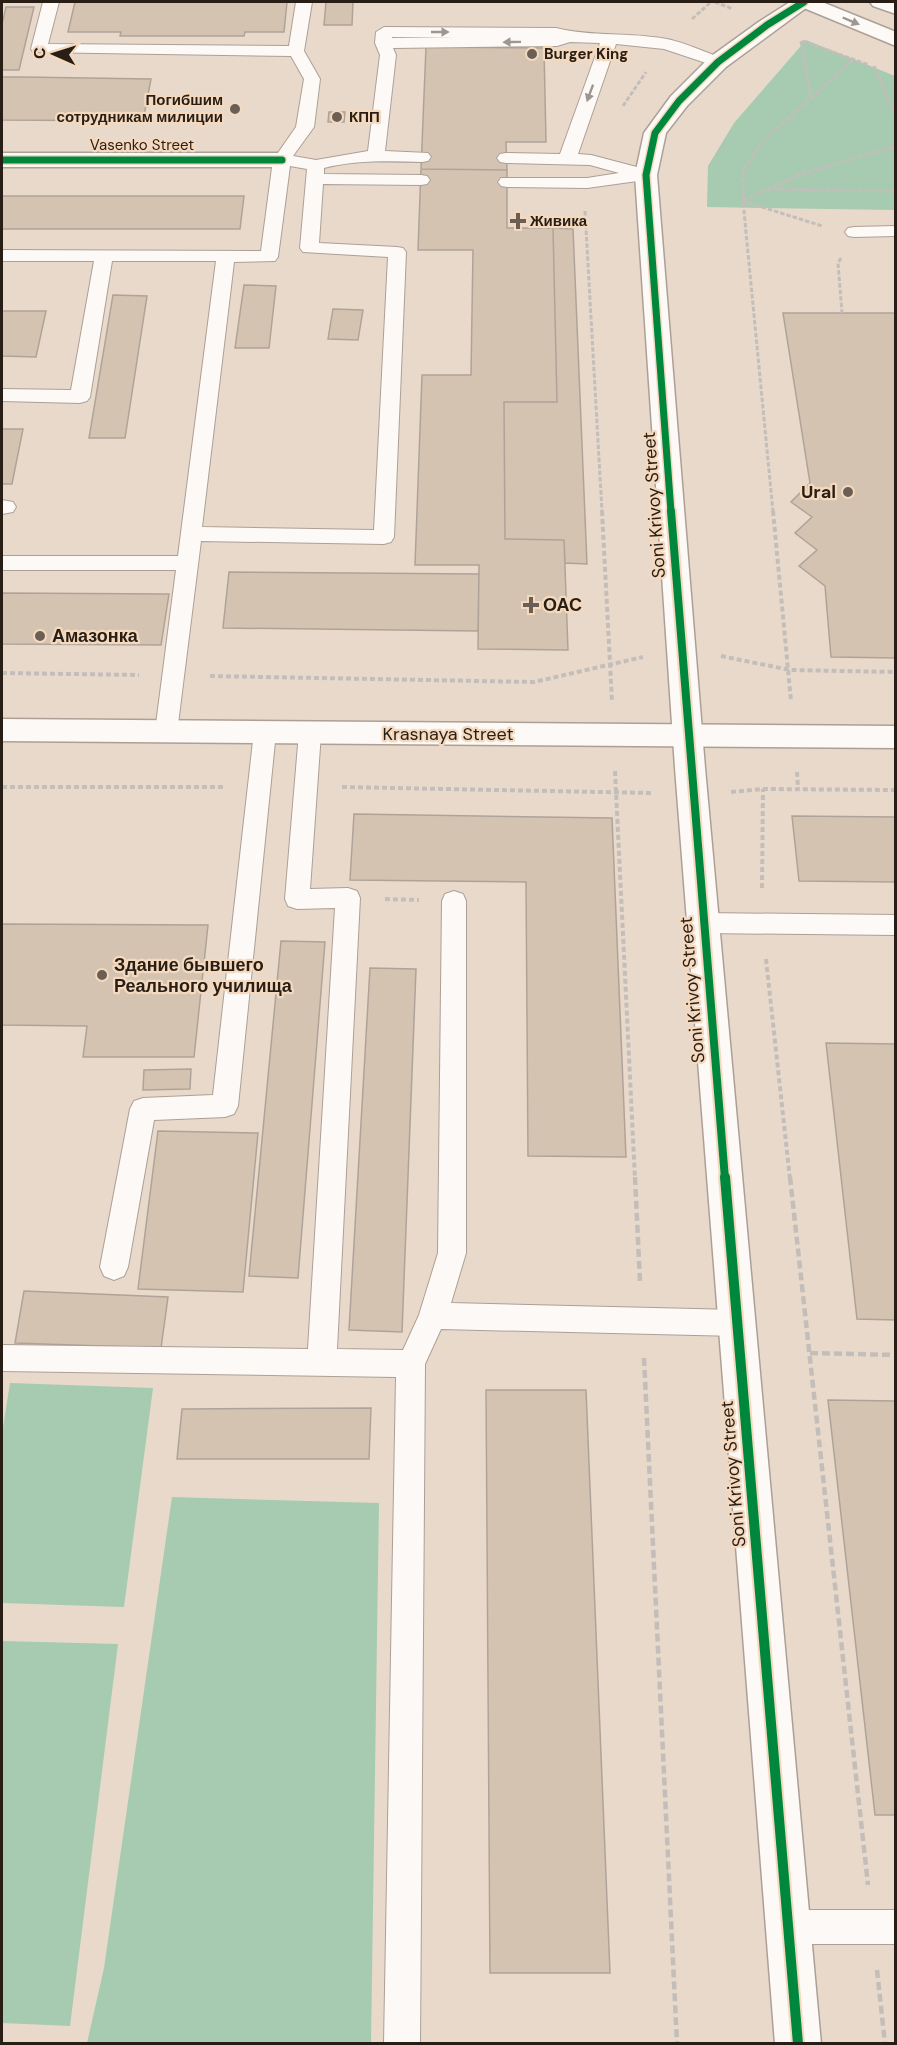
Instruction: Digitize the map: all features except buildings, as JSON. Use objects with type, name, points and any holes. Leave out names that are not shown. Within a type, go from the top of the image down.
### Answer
[{"type":"street","points":[[805,2],[896,40]]},
{"type":"street","name":"Soni Krivoy Street","points":[[798,2043],[687,736],[646,175],[655,133],[679,101],[718,62],[767,25],[805,2]]},
{"type":"street","points":[[880,2],[896,8]]},
{"type":"street","name":"Vasenko Street","points":[[2,160],[282,160]]},
{"type":"street","name":"Krasnaya Street","points":[[2,730],[896,737]]},
{"type":"lane","points":[[51,2],[39,50],[296,51]]},
{"type":"lane","points":[[2,255],[269,257],[282,160],[305,127],[312,79],[296,51],[304,2]]},
{"type":"lane","points":[[376,154],[388,56],[383,43],[557,41],[570,37],[610,38],[666,44],[718,62]]},
{"type":"lane","points":[[569,159],[569,150],[610,38]]},
{"type":"lane","points":[[191,534],[384,537],[398,252],[309,248],[321,172],[341,158],[376,154],[422,157]]},
{"type":"lane","points":[[507,158],[591,160],[646,175]]},
{"type":"lane","points":[[282,160],[321,172],[421,180]]},
{"type":"lane","points":[[507,182],[587,183],[646,175]]},
{"type":"lane","points":[[854,232],[896,231]]},
{"type":"lane","points":[[2,395],[80,397],[104,256]]},
{"type":"lane","points":[[166,732],[226,256]]},
{"type":"lane","points":[[2,563],[188,563]]},
{"type":"lane","points":[[114,1267],[143,1109],[225,1106],[265,732]]},
{"type":"lane","points":[[309,733],[297,899],[348,898],[322,1362]]},
{"type":"lane","points":[[402,2043],[411,1364],[433,1317],[452,1253],[453,901]]},
{"type":"lane","points":[[703,923],[896,925]]},
{"type":"lane","points":[[433,1317],[737,1323]]},
{"type":"lane","points":[[2,1358],[411,1364]]},
{"type":"lane","points":[[789,1927],[884,1927]]},
{"type":"path","points":[[591,160],[592,151],[666,44],[711,2]]},
{"type":"path","points":[[801,40],[811,98]]},
{"type":"path","points":[[829,51],[835,54]]},
{"type":"path","points":[[798,789],[790,670],[743,201],[743,170],[762,142],[853,60]]},
{"type":"path","points":[[874,66],[896,117]]},
{"type":"path","points":[[743,201],[764,189],[812,171],[896,146]]},
{"type":"path","points":[[587,183],[585,197],[610,666]]},
{"type":"path","points":[[764,189],[896,191]]},
{"type":"path","points":[[743,201],[806,223]]},
{"type":"path","points":[[842,313],[838,263],[854,232]]},
{"type":"path","points":[[2,673],[534,682],[610,666],[681,647],[790,670],[896,672]]},
{"type":"path","points":[[2,787],[259,786]]},
{"type":"path","points":[[306,786],[616,791],[693,796],[763,789],[896,790]]},
{"type":"path","points":[[763,789],[762,923],[810,1353],[884,1927],[885,2043]]},
{"type":"path","points":[[348,898],[453,901]]},
{"type":"path","points":[[810,1353],[896,1355]]},
{"type":"green space","points":[[806,40],[895,76],[895,210],[707,207],[708,166],[734,123]]},
{"type":"green space","points":[[10,1383],[153,1388],[124,1607],[2,1603],[2,1434]]},
{"type":"green space","points":[[172,1497],[379,1503],[371,2043],[87,2043],[104,1968]]},
{"type":"green space","points":[[2,1641],[118,1644],[70,2026],[2,2023]]},
{"type":"cycle path","points":[[798,2044],[690,768],[646,175],[655,133],[679,101],[718,62],[767,25],[804,2]]},
{"type":"cycle path","points":[[2,160],[282,160]]},
{"type":"place","name":"Burger King","points":[[532,54]]},
{"type":"place","name":"Погибшим сотрудникам милиции","points":[[235,109]]},
{"type":"place","name":"КПП","points":[[337,117]]},
{"type":"place","name":"Живика","points":[[518,221]]},
{"type":"place","name":"Ural","points":[[848,492]]},
{"type":"place","name":"ОАС","points":[[531,605]]},
{"type":"place","name":"Амазонка","points":[[40,636]]},
{"type":"place","name":"Здание бывшего Реального училища","points":[[102,975]]}]
